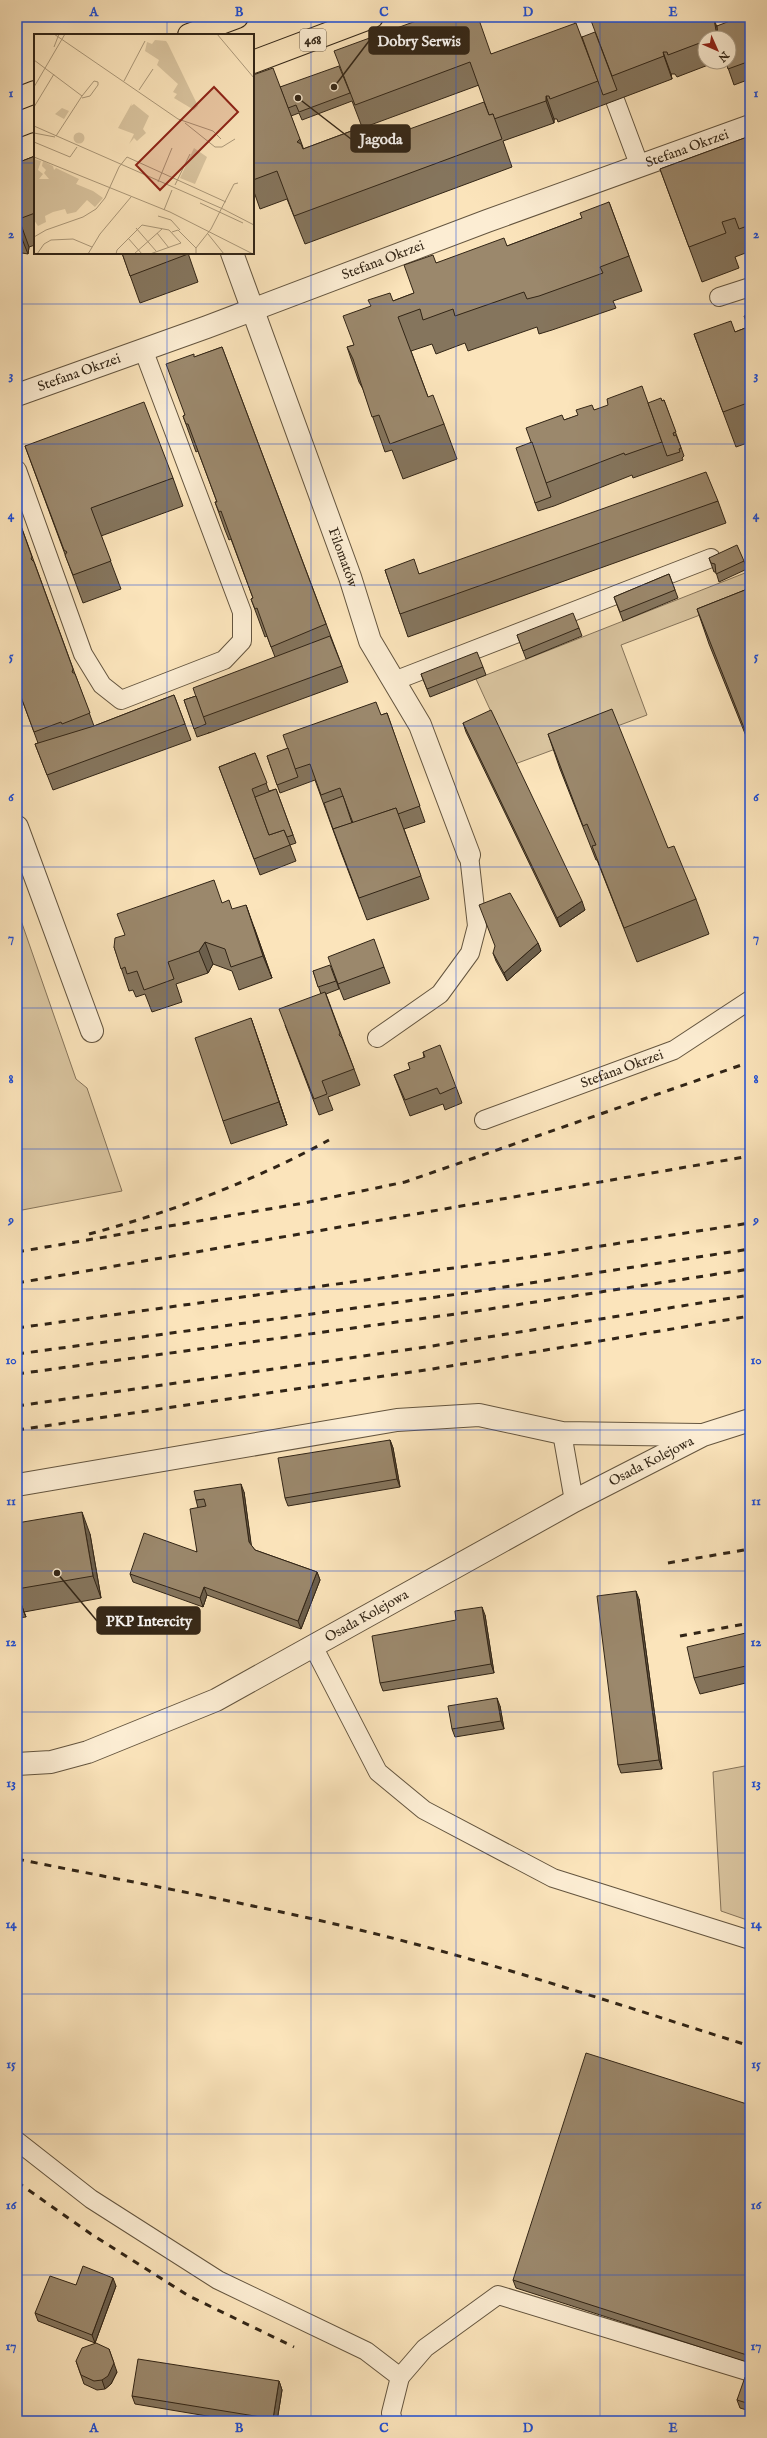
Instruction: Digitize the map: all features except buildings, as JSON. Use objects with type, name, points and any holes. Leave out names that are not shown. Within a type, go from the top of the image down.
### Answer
[{"type":"main road","points":[[192,34],[237,17]]},
{"type":"main road","name":"468","points":[[254,62],[372,17]]},
{"type":"main road","points":[[17,99],[34,92]]},
{"type":"main road","points":[[17,151],[34,144]]},
{"type":"street","name":"Stefana Okrzei","points":[[17,395],[253,310],[487,221],[750,126]]},
{"type":"street","name":"Filomatów","points":[[232,254],[347,570],[370,641],[420,725],[469,855]]},
{"type":"street","points":[[17,827],[92,1031]]},
{"type":"street","name":"Osada Kolejowa","points":[[17,1485],[398,1420],[479,1414],[562,1433],[703,1435]]},
{"type":"street","name":"Osada Kolejowa","points":[[17,1764],[51,1762],[88,1752],[131,1736],[216,1700],[574,1501],[703,1435],[750,1420]]},
{"type":"lane","points":[[583,17],[593,42]]},
{"type":"lane","points":[[615,100],[640,167]]},
{"type":"lane","points":[[719,297],[750,287]]},
{"type":"lane","points":[[17,470],[83,654],[102,685],[121,700],[224,660],[242,641],[242,612],[143,349]]},
{"type":"lane","points":[[394,681],[711,558]]},
{"type":"lane","points":[[376,1038],[440,994],[470,953],[477,926],[469,855]]},
{"type":"lane","name":"Stefana Okrzei","points":[[484,1120],[674,1050],[750,1000]]},
{"type":"lane","points":[[562,1433],[574,1501]]},
{"type":"lane","points":[[313,1646],[378,1772],[424,1810],[554,1878],[750,1940]]},
{"type":"lane","points":[[18,2143],[91,2199],[218,2280],[366,2351],[400,2377]]},
{"type":"lane","points":[[393,2421],[391,2413],[400,2377],[425,2348],[498,2295],[750,2372]]},
{"type":"shaded area","points":[[750,571],[750,596],[621,645],[647,715],[515,764],[476,679]]},
{"type":"shaded area","points":[[17,909],[76,1079],[87,1088],[122,1191],[17,1211]]},
{"type":"shaded area","points":[[750,1765],[750,1921],[721,1911],[713,1772]]},
{"type":"railway","points":[[17,1252],[304,1203],[405,1182],[750,1062]]},
{"type":"railway","points":[[89,1234],[151,1216],[212,1194],[272,1169],[329,1140]]},
{"type":"railway","points":[[17,1283],[750,1156]]},
{"type":"railway","points":[[17,1328],[504,1261],[750,1223]]},
{"type":"railway","points":[[17,1354],[466,1293],[750,1249]]},
{"type":"railway","points":[[17,1374],[470,1312],[750,1269]]},
{"type":"railway","points":[[17,1406],[426,1347],[750,1295]]},
{"type":"railway","points":[[17,1430],[432,1369],[750,1316]]},
{"type":"railway","points":[[668,1563],[750,1549]]},
{"type":"railway","points":[[680,1636],[750,1623]]},
{"type":"railway","points":[[17,1859],[217,1898],[366,1931],[583,1993],[750,2046]]},
{"type":"railway","points":[[17,2182],[91,2234],[189,2296],[294,2347]]},
{"type":"place","name":"Dobry Serwis","points":[[334,87]]},
{"type":"place","name":"Jagoda","points":[[298,98]]},
{"type":"place","name":"PKP Intercity","points":[[57,1573]]}]
